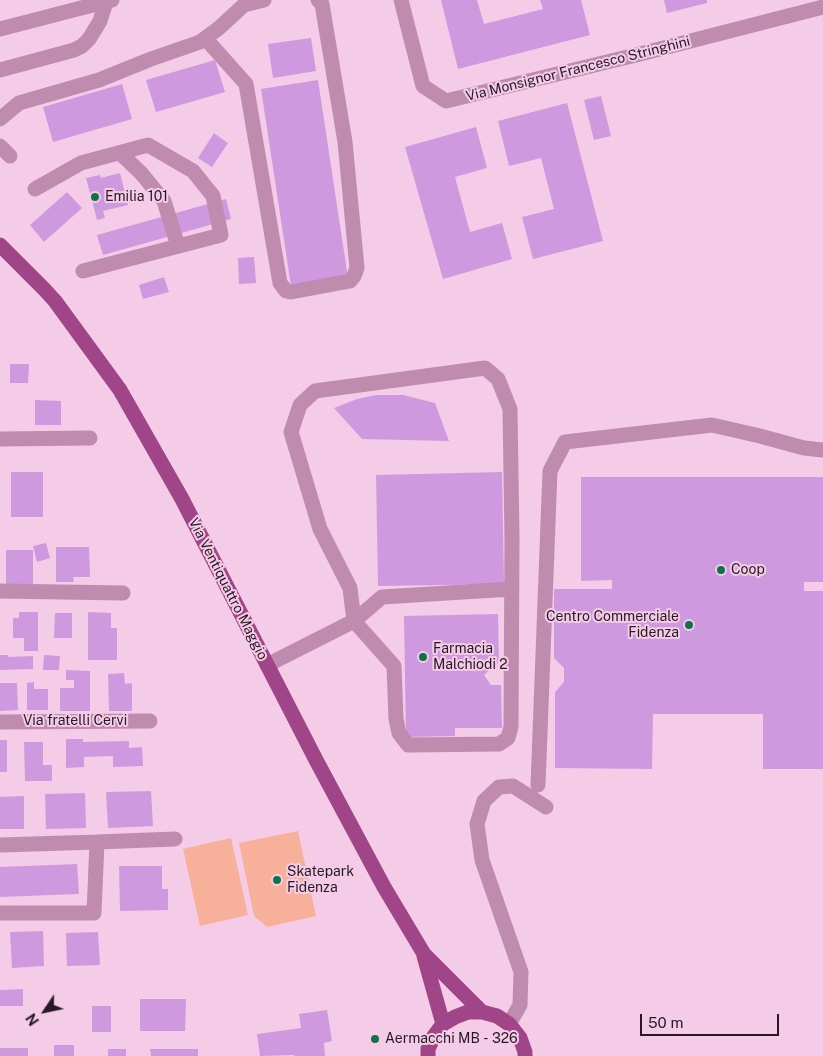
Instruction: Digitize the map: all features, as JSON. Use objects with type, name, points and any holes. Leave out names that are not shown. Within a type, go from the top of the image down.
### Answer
[{"type":"main road","name":"Via Ventiquattro Maggio","points":[[0,245],[55,301],[120,390],[182,499],[384,887],[424,954],[482,1012]]},
{"type":"main road","name":"Via Ventiquattro Maggio","points":[[424,954],[443,1024],[455,1016],[468,1012],[482,1012],[496,1016],[509,1024],[520,1038],[525,1056]]},
{"type":"main road","points":[[426,1054],[434,1036],[443,1024]]},
{"type":"street","points":[[0,119],[19,103],[99,80],[200,42],[219,28],[244,5],[264,0]]},
{"type":"street","points":[[206,38],[246,84],[280,282],[286,291],[291,292],[350,281],[358,268],[345,142],[322,4],[318,0]]},
{"type":"street","name":"Via Monsignor Francesco Stringhini","points":[[401,0],[423,86],[446,101],[823,7]]},
{"type":"street","points":[[0,28],[109,1]]},
{"type":"street","points":[[0,70],[74,50],[82,46],[89,39],[100,21],[109,1]]},
{"type":"street","points":[[35,189],[81,163],[148,145],[193,171],[213,196],[221,235],[83,271]]},
{"type":"street","points":[[120,153],[142,173],[164,201],[178,246]]},
{"type":"street","points":[[485,368],[498,379],[510,409],[512,589],[511,727],[508,738],[499,744],[408,745],[399,733],[396,719],[394,666],[354,621],[350,588],[320,529],[290,432],[300,405],[315,392],[485,368]]},
{"type":"street","points":[[538,785],[550,471],[564,442],[712,425],[804,448],[823,450]]},
{"type":"street","points":[[0,439],[90,438]]},
{"type":"street","points":[[267,665],[354,621],[382,597],[512,589]]},
{"type":"street","points":[[0,591],[122,593]]},
{"type":"street","name":"Via fratelli Cervi","points":[[0,722],[150,721]]},
{"type":"street","points":[[509,1024],[520,1005],[521,972],[482,860],[477,824],[484,801],[499,787],[513,786],[546,808]]},
{"type":"street","points":[[0,844],[174,839]]},
{"type":"street","points":[[0,913],[94,913],[97,842]]},
{"type":"street","points":[[520,1038],[530,1056]]},
{"type":"shaded area","name":"Skatepark Fidenza","points":[[298,831],[316,916],[267,927],[254,916],[239,843]]},
{"type":"shaded area","points":[[231,838],[248,915],[200,926],[183,849]]},
{"type":"building","points":[[441,0],[477,0],[484,24],[543,9],[540,0],[581,0],[590,35],[458,69]]},
{"type":"building","points":[[664,0],[707,0],[707,3],[667,13]]},
{"type":"building","points":[[311,38],[316,71],[273,78],[268,44]]},
{"type":"building","points":[[215,60],[225,92],[156,112],[146,80]]},
{"type":"building","points":[[318,80],[348,278],[291,286],[261,89]]},
{"type":"building","points":[[122,84],[132,119],[53,142],[43,107]]},
{"type":"building","points":[[601,96],[611,136],[594,140],[584,100]]},
{"type":"building","points":[[567,103],[603,241],[533,259],[522,217],[554,209],[541,158],[509,166],[498,121]]},
{"type":"building","points":[[476,127],[487,168],[455,177],[470,232],[502,223],[512,259],[443,279],[405,147]]},
{"type":"building","points":[[214,133],[228,143],[212,167],[198,158]]},
{"type":"building","points":[[120,173],[128,205],[103,211],[105,218],[97,220],[86,178],[100,175],[101,178]]},
{"type":"building","points":[[67,192],[82,208],[44,242],[30,225]]},
{"type":"building","points":[[226,199],[231,219],[103,255],[97,235]]},
{"type":"building","points":[[254,257],[256,283],[239,284],[238,258]]},
{"type":"building","points":[[164,277],[169,292],[143,299],[139,285]]},
{"type":"building","points":[[10,364],[29,364],[28,383],[10,383]]},
{"type":"building","points":[[376,395],[403,395],[435,403],[449,441],[362,439],[334,408],[357,399]]},
{"type":"building","points":[[35,400],[61,401],[61,425],[35,425]]},
{"type":"building","points":[[11,472],[43,472],[43,517],[11,517]]},
{"type":"building","points":[[502,472],[504,584],[378,586],[376,475]]},
{"type":"building","name":"Centro Commerciale Fidenza","points":[[581,477],[823,477],[823,582],[804,582],[804,591],[823,591],[823,769],[763,769],[763,714],[653,714],[652,769],[555,768],[555,692],[564,682],[564,668],[554,658],[554,589],[612,589],[612,580],[581,581]]},
{"type":"building","points":[[46,543],[50,558],[37,562],[33,546]]},
{"type":"building","points":[[56,547],[89,547],[90,577],[73,577],[74,582],[56,582]]},
{"type":"building","points":[[6,550],[33,550],[33,584],[6,584]]},
{"type":"building","points":[[19,612],[38,612],[38,651],[24,651],[24,638],[13,638],[13,618],[19,618]]},
{"type":"building","points":[[88,612],[111,613],[111,628],[117,628],[117,660],[88,660]]},
{"type":"building","points":[[55,613],[72,613],[72,638],[54,638]]},
{"type":"building","points":[[498,614],[499,662],[484,675],[491,685],[501,685],[502,728],[455,728],[455,736],[406,737],[404,616]]},
{"type":"building","points":[[0,655],[8,655],[8,657],[33,656],[33,669],[0,670]]},
{"type":"building","points":[[44,655],[60,656],[59,670],[43,670]]},
{"type":"building","points":[[66,670],[90,671],[90,711],[60,711],[60,688],[74,688],[74,680],[66,680]]},
{"type":"building","points":[[124,673],[125,684],[132,683],[132,711],[109,711],[108,674]]},
{"type":"building","points":[[34,682],[34,689],[48,689],[48,710],[27,710],[27,683]]},
{"type":"building","points":[[0,683],[17,683],[18,710],[0,711]]},
{"type":"building","points":[[66,739],[83,739],[83,742],[129,741],[129,748],[142,747],[143,766],[113,767],[113,756],[84,757],[84,767],[66,768]]},
{"type":"building","points":[[0,740],[7,740],[7,772],[0,772]]},
{"type":"building","points":[[24,742],[43,742],[43,765],[52,765],[52,781],[25,781]]},
{"type":"building","points":[[151,791],[153,826],[108,828],[106,792]]},
{"type":"building","points":[[85,793],[86,828],[46,829],[45,794]]},
{"type":"building","points":[[24,796],[24,829],[0,829],[0,797]]},
{"type":"building","points":[[77,864],[79,894],[0,897],[0,867]]},
{"type":"building","points":[[119,866],[162,866],[162,889],[168,889],[168,910],[120,911]]},
{"type":"building","points":[[43,931],[44,966],[12,968],[10,932]]},
{"type":"building","points":[[98,932],[100,965],[67,966],[66,933]]},
{"type":"building","points":[[23,989],[23,1006],[0,1006],[0,990]]},
{"type":"building","points":[[140,999],[186,999],[185,1031],[140,1031]]},
{"type":"building","points":[[92,1006],[111,1006],[111,1032],[92,1032]]},
{"type":"building","points":[[327,1010],[332,1041],[324,1043],[325,1056],[260,1056],[257,1034],[301,1028],[299,1014]]},
{"type":"building","points":[[54,1045],[74,1045],[74,1056],[54,1056]]},
{"type":"building","points":[[0,1048],[28,1048],[28,1056],[0,1056]]},
{"type":"building","points":[[108,1049],[126,1049],[126,1056],[108,1056]]},
{"type":"building","points":[[150,1049],[198,1049],[198,1056],[151,1056]]},
{"type":"place","name":"Emilia 101","points":[[95,197]]},
{"type":"place","name":"Coop","points":[[721,570]]},
{"type":"place","name":"Centro Commerciale Fidenza","points":[[689,625]]},
{"type":"place","name":"Farmacia Malchiodi 2","points":[[423,657]]},
{"type":"place","name":"Skatepark Fidenza","points":[[277,880]]},
{"type":"place","name":"Aermacchi MB - 326","points":[[375,1039]]}]
